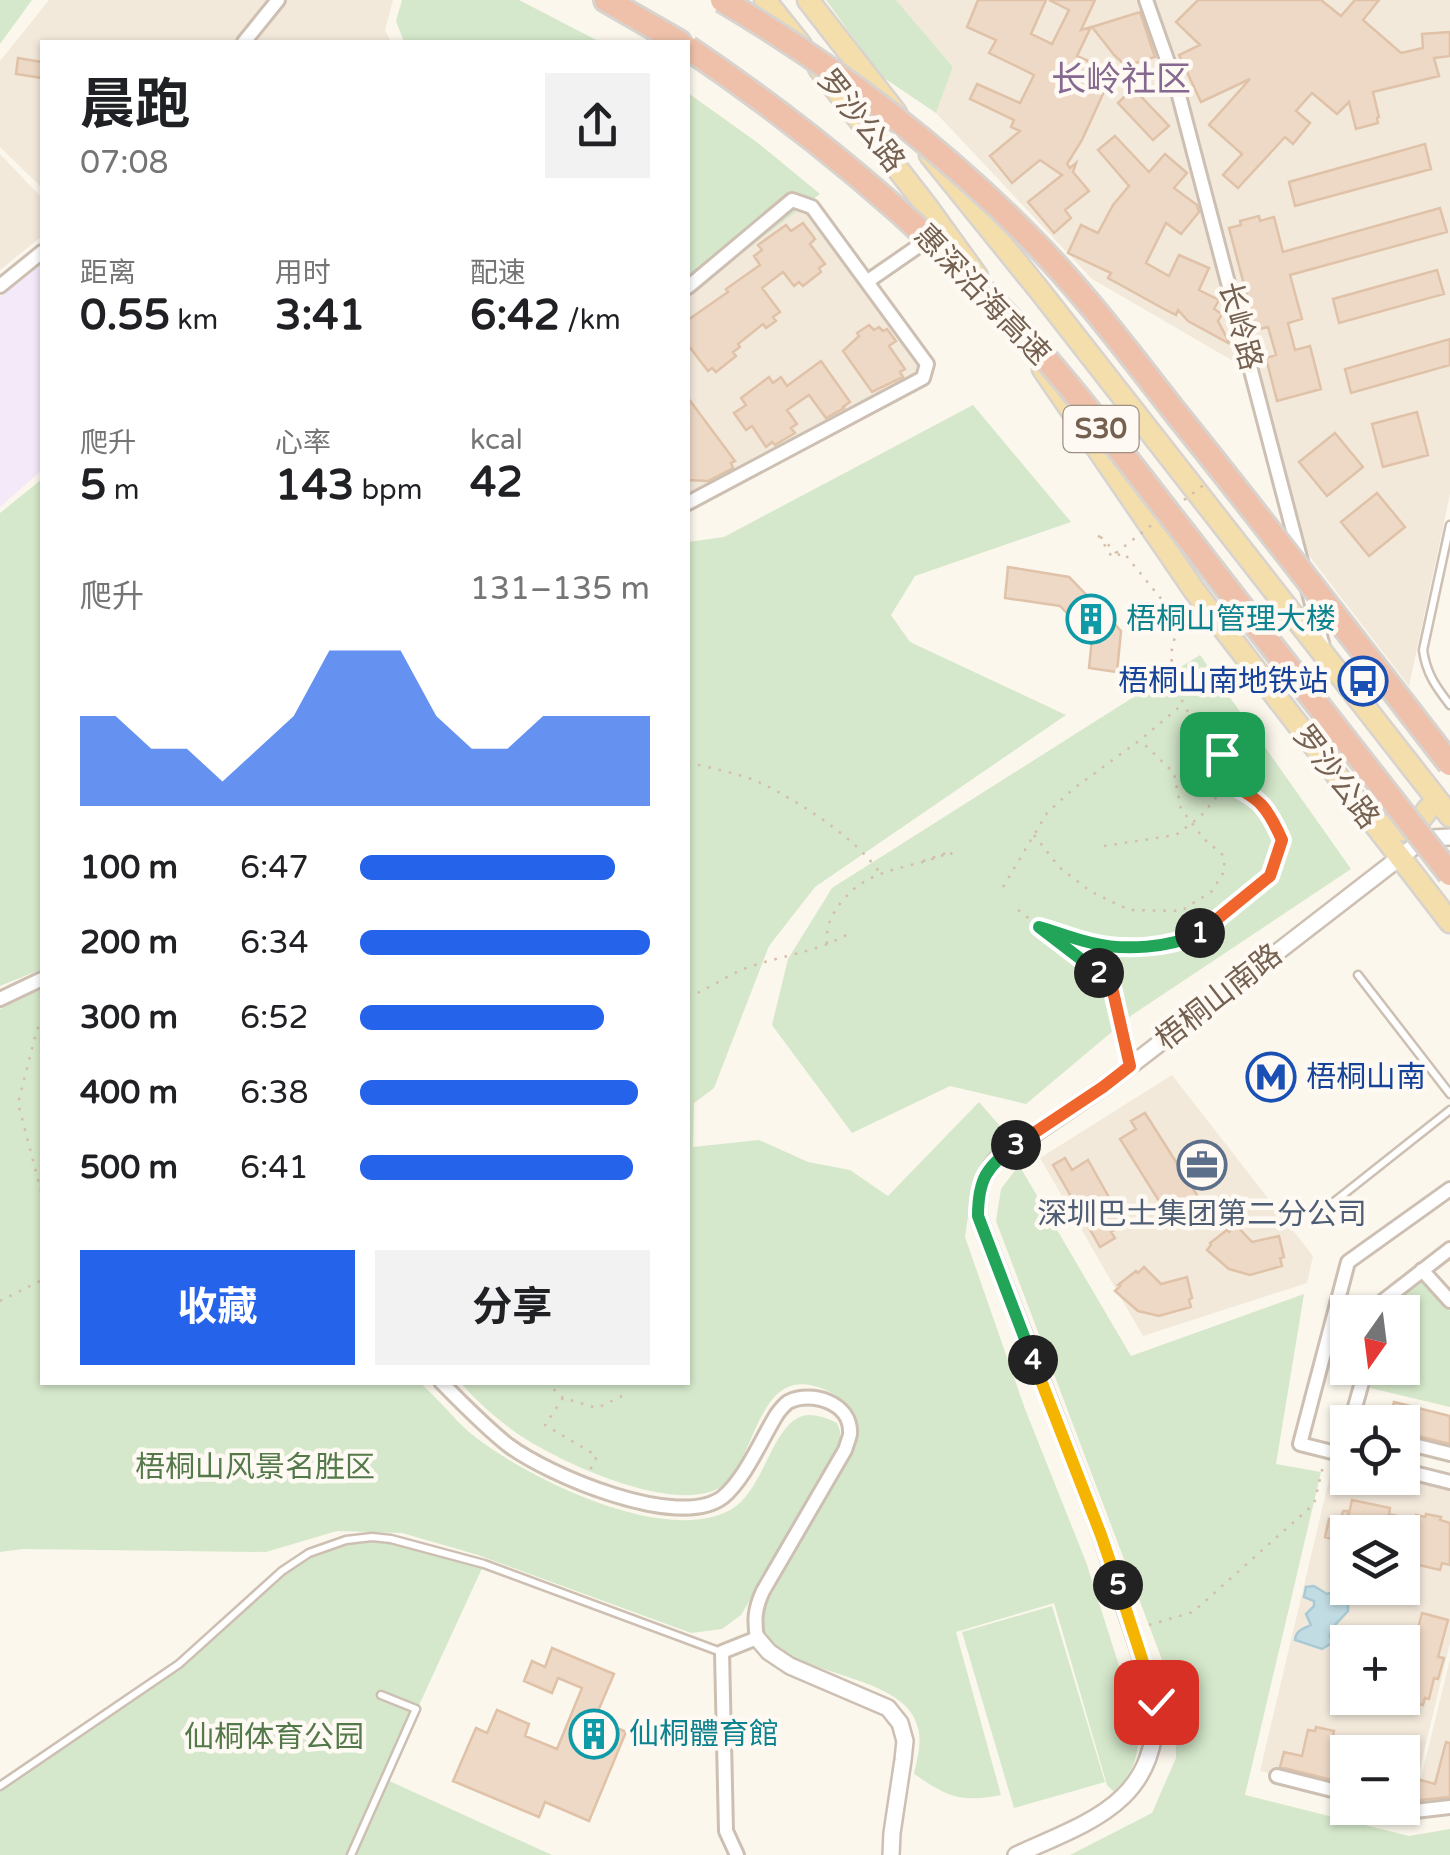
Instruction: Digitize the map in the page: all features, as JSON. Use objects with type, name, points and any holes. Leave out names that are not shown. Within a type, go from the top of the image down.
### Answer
[{"type":"highway","points":[[606,0],[676,40]]},
{"type":"highway","name":"S30","points":[[722,0],[819,62],[883,109],[948,161],[1032,239],[1262,520],[1450,764]]},
{"type":"highway","name":"惠深沿海高速","points":[[690,49],[854,171],[914,223],[1015,324],[1122,454],[1450,874]]},
{"type":"main road","name":"罗沙公路","points":[[765,0],[943,228],[1194,590],[1363,812],[1405,853],[1450,922]]},
{"type":"main road","name":"罗沙公路","points":[[808,0],[1450,816]]},
{"type":"main road","points":[[1363,812],[1394,831],[1414,826],[1428,809]]},
{"type":"main road","points":[[1431,898],[1429,869],[1440,854],[1450,851]]},
{"type":"street","points":[[246,40],[278,0]]},
{"type":"street","name":"长岭路","points":[[1146,0],[1177,88],[1325,654]]},
{"type":"street","points":[[690,286],[792,200],[812,206],[927,364],[923,378],[690,502]]},
{"type":"street","points":[[868,280],[943,228]]},
{"type":"street","points":[[0,286],[40,254]]},
{"type":"street","points":[[1424,783],[1428,809]]},
{"type":"street","name":"梧桐山南路","points":[[1405,853],[1424,828],[1428,809]]},
{"type":"street","name":"梧桐山南路","points":[[1016,1855],[1094,1820],[1125,1796],[1148,1763],[1157,1722],[1156,1702],[1101,1535],[978,1216],[978,1196],[985,1173],[997,1159],[1103,1087],[1405,853],[1432,838],[1450,838]]},
{"type":"street","points":[[0,999],[40,980]]},
{"type":"street","points":[[1330,1452],[1300,1444],[1348,1262],[1450,1189]]},
{"type":"street","points":[[1391,1295],[1450,1249]]},
{"type":"street","points":[[1422,1270],[1450,1301]]},
{"type":"street","points":[[444,1385],[511,1448],[583,1484],[670,1507],[710,1504],[733,1487],[786,1403],[814,1397],[840,1408],[848,1420],[850,1435],[845,1450],[762,1591],[754,1620],[757,1638],[769,1652],[790,1666],[888,1708],[900,1723],[904,1760],[892,1855]]},
{"type":"street","points":[[1420,1446],[1450,1454]]},
{"type":"street","points":[[1420,1474],[1450,1482]]},
{"type":"street","points":[[737,1855],[726,1831],[722,1652],[757,1638]]},
{"type":"street","points":[[1277,1776],[1330,1789]]},
{"type":"street","points":[[1420,1810],[1450,1807]]},
{"type":"lane","points":[[1450,525],[1423,650],[1432,682],[1450,705]]},
{"type":"lane","points":[[1358,975],[1450,1094]]},
{"type":"lane","points":[[1320,1213],[1450,1110]]},
{"type":"lane","points":[[0,1786],[180,1664],[282,1570],[309,1553],[346,1540],[391,1539],[484,1564],[722,1652]]},
{"type":"lane","points":[[351,1855],[416,1709],[381,1695]]},
{"type":"path","points":[[1114,555],[1124,553],[1183,626],[1170,657],[1183,704],[1204,740],[1222,754],[1228,783]]},
{"type":"path","points":[[1003,887],[1046,814],[1073,788],[1183,704]]},
{"type":"path","points":[[1034,835],[1059,867],[1090,891],[1128,910],[1181,910],[1212,891],[1226,870],[1223,855],[1181,810],[1174,773],[1140,740]]},
{"type":"path","points":[[690,763],[760,782],[855,844],[880,873]]},
{"type":"path","points":[[1104,846],[1176,835],[1201,816],[1228,783]]},
{"type":"path","points":[[1039,927],[1094,944],[1124,946],[1162,944],[1196,936],[1213,924],[1270,876],[1282,840],[1257,798],[1228,783]]},
{"type":"path","points":[[916,864],[950,852],[954,857]]},
{"type":"path","points":[[827,944],[826,928],[836,908],[855,886],[880,873],[892,873],[946,853],[948,856]]},
{"type":"path","points":[[1018,910],[1101,974],[1112,987],[1130,1066]]},
{"type":"path","points":[[690,995],[748,966],[827,944],[850,933]]},
{"type":"path","points":[[40,1022],[18,1103],[40,1187]]},
{"type":"path","points":[[0,1301],[40,1281]]},
{"type":"path","points":[[549,1385],[563,1398],[597,1408],[628,1393]]},
{"type":"path","points":[[563,1398],[546,1425],[597,1456],[583,1484]]},
{"type":"path","points":[[1133,1630],[1193,1612],[1314,1504],[1327,1451]]},
{"type":"shaded area","points":[[49,0],[393,0],[385,30],[390,40],[40,40],[40,186],[0,147],[0,61]]},
{"type":"shaded area","points":[[896,0],[1450,0],[1450,494],[1409,686],[1307,553],[1227,242],[1240,365],[1092,279],[936,113],[953,67]]},
{"type":"shaded area","points":[[0,154],[40,196],[40,238],[0,270]]},
{"type":"shaded area","points":[[792,200],[812,207],[927,364],[923,378],[690,502],[690,285]]},
{"type":"shaded area","points":[[40,265],[40,472],[0,507],[0,297]]},
{"type":"shaded area","points":[[1172,1075],[1313,1256],[1307,1283],[1143,1336],[1040,1158]]},
{"type":"shaded area","points":[[1330,1476],[1330,1495],[1420,1495],[1420,1483],[1450,1490],[1450,1643],[1420,1768],[1420,1735],[1330,1735],[1330,1787],[1260,1771]]},
{"type":"shaded area","points":[[1450,1659],[1450,1803],[1420,1806],[1420,1782]]},
{"type":"green space","points":[[0,0],[32,0],[0,44]]},
{"type":"green space","points":[[402,0],[519,0],[596,40],[403,40],[396,21]]},
{"type":"green space","points":[[826,0],[896,0],[953,67],[936,113],[881,76]]},
{"type":"green space","points":[[690,94],[758,143],[820,194],[690,292]]},
{"type":"green space","points":[[973,405],[1071,522],[915,576],[891,615],[910,642],[1066,715],[815,887],[769,946],[714,1088],[694,1103],[693,1147],[759,1140],[808,1162],[850,1170],[888,1196],[979,1102],[1008,1135],[1009,1157],[969,1209],[965,1237],[1025,1409],[1086,1562],[1137,1722],[1135,1760],[1117,1795],[1107,1785],[1054,1603],[956,1632],[1001,1795],[955,1796],[914,1774],[918,1728],[908,1709],[890,1695],[791,1656],[773,1644],[763,1627],[766,1604],[850,1458],[856,1440],[853,1413],[831,1392],[803,1384],[783,1390],[765,1411],[731,1478],[713,1491],[687,1495],[625,1484],[562,1459],[510,1428],[463,1385],[690,1385],[690,542],[724,537]]},
{"type":"green space","points":[[40,481],[40,970],[0,986],[0,513]]},
{"type":"green space","points":[[1200,655],[1351,869],[1132,1015],[1026,1104],[950,1086],[852,1133],[772,1025],[788,959],[832,888]]},
{"type":"green space","name":"梧桐山风景名胜区","points":[[40,990],[40,1385],[422,1385],[469,1432],[523,1468],[595,1502],[670,1520],[704,1519],[732,1509],[752,1488],[782,1433],[800,1417],[814,1415],[837,1423],[840,1440],[835,1456],[741,1615],[722,1629],[691,1633],[478,1555],[402,1533],[337,1531],[266,1552],[0,1552],[0,1009]]},
{"type":"green space","points":[[1019,1165],[1131,1356],[1304,1294],[1276,1464],[1321,1472],[1245,1795],[1330,1816],[1330,1825],[1365,1825],[1409,1836],[1450,1829],[1450,1855],[1070,1855],[1152,1813],[1176,1758],[1175,1694],[996,1221],[1001,1189]]},
{"type":"green space","points":[[1418,1278],[1427,1282],[1450,1311],[1450,1407],[1370,1388],[1420,1385],[1420,1295],[1400,1293]]},
{"type":"green space","name":"仙桐体育公园","points":[[372,1537],[484,1564],[385,1779],[552,1855],[0,1855],[0,1786],[178,1665],[288,1568],[340,1543]]},
{"type":"green space","points":[[1052,1606],[1105,1782],[1014,1808],[962,1632]]},
{"type":"water","points":[[1306,1587],[1330,1593],[1330,1605],[1348,1605],[1348,1611],[1335,1625],[1330,1625],[1330,1644],[1322,1649],[1295,1640],[1298,1632],[1311,1625],[1306,1614],[1314,1601],[1304,1597]]},
{"type":"building","points":[[978,0],[1046,0],[1031,34],[1052,44],[1069,10],[1049,0],[1095,0],[1081,30],[1091,27],[1077,56],[1113,72],[1067,164],[1070,168],[1076,163],[1073,172],[1089,191],[1065,210],[1071,218],[1054,233],[1028,202],[1062,175],[1040,160],[1012,183],[990,156],[1020,131],[1011,127],[1014,120],[970,99],[977,84],[1020,103],[1034,75],[989,53],[996,40],[967,27]]},
{"type":"building","points":[[1198,0],[1321,0],[1341,16],[1355,0],[1379,0],[1363,20],[1401,53],[1423,48],[1422,34],[1450,32],[1450,56],[1434,58],[1439,76],[1373,92],[1378,123],[1356,129],[1349,102],[1337,114],[1312,93],[1296,111],[1310,123],[1293,144],[1285,137],[1238,188],[1223,175],[1242,154],[1209,125],[1250,79],[1201,102],[1179,55],[1200,45],[1176,22]]},
{"type":"building","points":[[1140,12],[1155,57],[1126,66],[1092,27]]},
{"type":"building","points":[[18,58],[40,62],[40,78],[16,74]]},
{"type":"building","points":[[1133,88],[1169,126],[1153,140],[1118,103]]},
{"type":"building","points":[[1115,136],[1149,172],[1165,154],[1187,173],[1174,188],[1197,205],[1199,212],[1181,234],[1166,223],[1146,263],[1169,276],[1179,255],[1209,268],[1199,290],[1219,300],[1214,309],[1222,314],[1218,321],[1230,344],[1188,321],[1178,310],[1176,315],[1164,309],[1108,278],[1111,273],[1068,253],[1081,225],[1098,233],[1129,186],[1098,150]]},
{"type":"building","points":[[1425,144],[1431,169],[1295,206],[1289,182]]},
{"type":"building","points":[[1440,208],[1447,232],[1290,275],[1302,319],[1288,323],[1295,350],[1310,346],[1321,389],[1277,401],[1266,358],[1276,355],[1268,327],[1256,330],[1229,228],[1259,216],[1260,221],[1274,217],[1283,252]]},
{"type":"building","points":[[803,223],[815,239],[810,244],[825,264],[819,268],[821,272],[803,286],[799,282],[794,286],[783,272],[762,288],[780,312],[773,317],[776,321],[766,328],[763,324],[738,344],[740,347],[733,352],[736,356],[716,372],[712,368],[708,371],[690,348],[690,319],[760,265],[754,256],[762,250],[758,245],[786,225],[791,231]]},
{"type":"building","points":[[1437,270],[1444,294],[1339,323],[1333,299]]},
{"type":"building","points":[[869,325],[874,330],[887,329],[896,341],[889,346],[905,369],[900,372],[903,377],[872,392],[843,351]]},
{"type":"building","points":[[1450,339],[1450,365],[1351,393],[1345,369]]},
{"type":"building","points":[[821,361],[850,402],[826,418],[809,395],[787,410],[797,424],[791,428],[795,433],[766,447],[752,426],[746,430],[734,413],[746,405],[741,398],[769,377],[773,383],[781,377],[787,386]]},
{"type":"building","points":[[690,401],[735,461],[731,463],[733,468],[708,481],[690,480]]},
{"type":"building","points":[[1417,412],[1428,455],[1383,467],[1372,424]]},
{"type":"building","points":[[1335,433],[1363,467],[1327,496],[1299,462]]},
{"type":"building","points":[[1377,493],[1405,527],[1369,556],[1341,522]]},
{"type":"building","name":"梧桐山管理大楼","points":[[1008,567],[1069,577],[1121,631],[1117,672],[1089,668],[1092,639],[1060,606],[1005,598]]},
{"type":"building","points":[[1145,1113],[1199,1198],[1185,1207],[1180,1199],[1164,1209],[1120,1139],[1136,1129],[1131,1121]]},
{"type":"building","points":[[1065,1158],[1072,1170],[1088,1160],[1124,1224],[1111,1232],[1115,1238],[1100,1247],[1053,1165]]},
{"type":"building","points":[[1236,1225],[1252,1242],[1279,1236],[1282,1266],[1250,1275],[1229,1269],[1207,1250],[1210,1243]]},
{"type":"building","points":[[1144,1267],[1161,1284],[1187,1277],[1191,1307],[1159,1316],[1138,1311],[1115,1291]]},
{"type":"building","points":[[1420,1408],[1450,1416],[1450,1444],[1420,1436]]},
{"type":"building","points":[[1352,1500],[1390,1508],[1389,1514],[1393,1515],[1349,1515]]},
{"type":"building","points":[[1426,1514],[1450,1523],[1450,1565],[1442,1563],[1440,1570],[1420,1565],[1420,1516]]},
{"type":"building","points":[[1422,1613],[1448,1620],[1438,1657],[1444,1658],[1438,1679],[1434,1678],[1429,1699],[1425,1698],[1423,1705],[1420,1704]]},
{"type":"building","name":"仙桐體育館","points":[[552,1648],[614,1674],[595,1718],[626,1732],[589,1821],[545,1802],[539,1817],[453,1781],[476,1728],[487,1733],[497,1710],[529,1724],[525,1736],[557,1749],[582,1688],[558,1678],[552,1693],[524,1681],[532,1661],[545,1667]]},
{"type":"building","points":[[1316,1727],[1334,1731],[1330,1735],[1330,1780],[1280,1767],[1284,1752],[1302,1756],[1308,1730],[1315,1731]]},
{"type":"building","points":[[1446,1742],[1450,1743],[1450,1797],[1420,1800],[1420,1780],[1435,1784]]},
{"type":"place","name":"梧桐山管理大楼","points":[[1091,619]]},
{"type":"place","name":"梧桐山南地铁站","points":[[1363,681]]},
{"type":"place","name":"梧桐山南","points":[[1271,1077]]},
{"type":"place","name":"深圳巴士集团第二分公司","points":[[1202,1165]]},
{"type":"place","name":"仙桐體育館","points":[[594,1734]]},
{"type":"district","name":"长岭社区","points":[[1121,80]]},
{"type":"route","points":[[1156,1702],[1101,1535],[978,1216],[978,1196],[985,1173],[997,1159],[1130,1066],[1112,987],[1101,974],[1039,927],[1094,944],[1162,944],[1196,936],[1270,876],[1282,840],[1257,798],[1228,783],[1222,754]]}]
